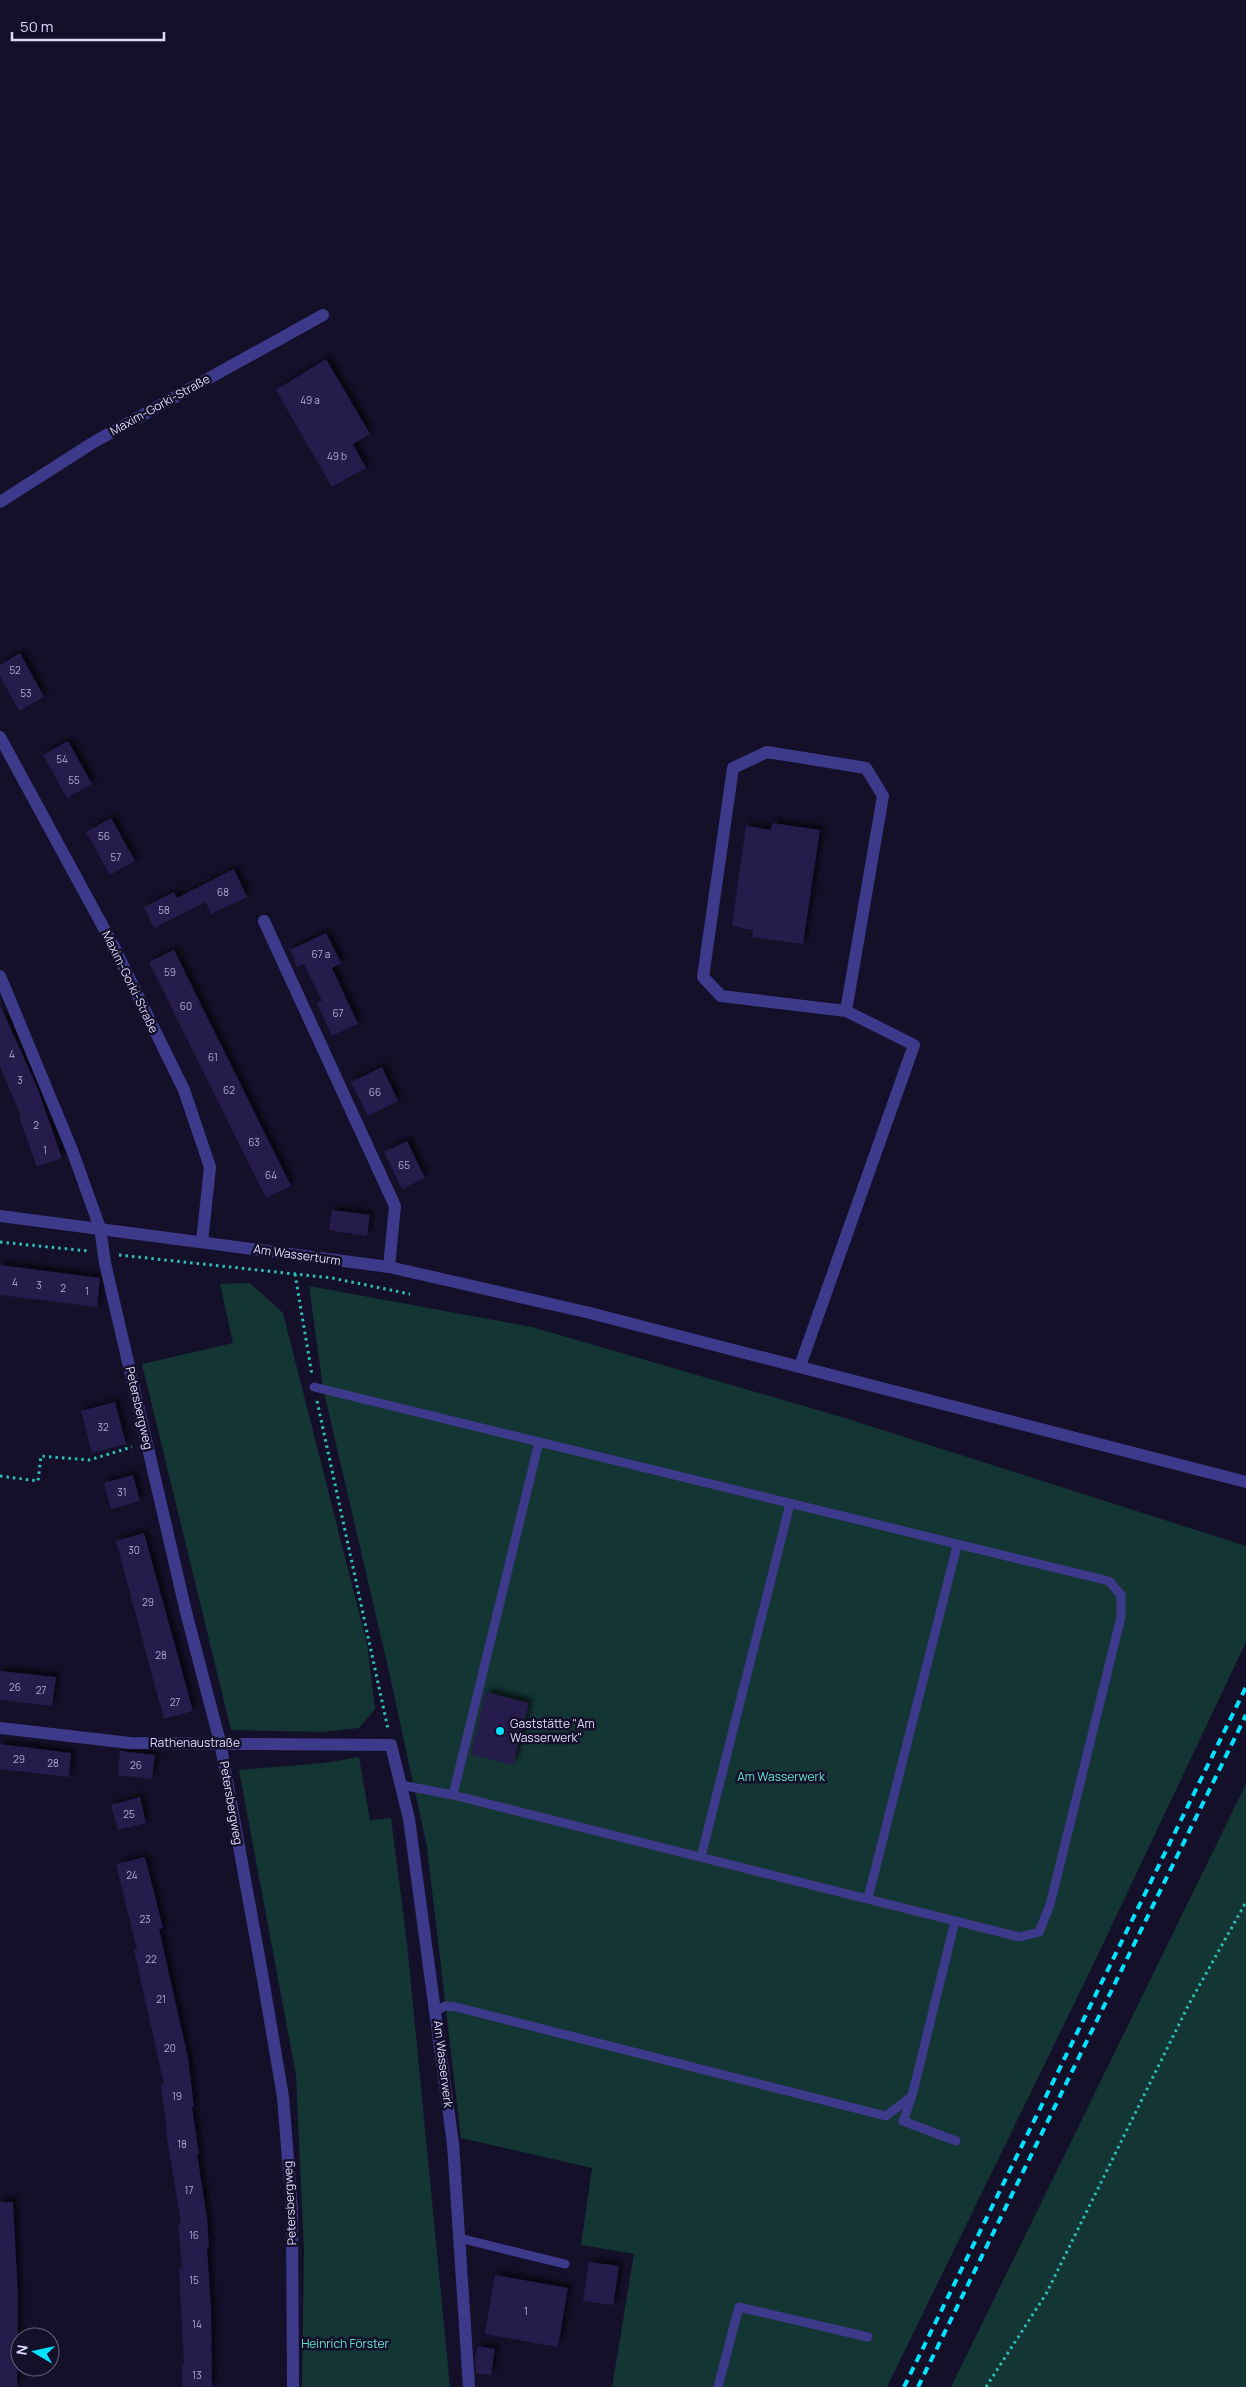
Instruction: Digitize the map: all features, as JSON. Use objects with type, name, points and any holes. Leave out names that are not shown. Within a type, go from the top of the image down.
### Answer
[{"type":"street","name":"Maxim-Gorki-Straße","points":[[0,502],[94,442],[323,316]]},
{"type":"street","name":"Maxim-Gorki-Straße","points":[[0,737],[113,945],[184,1090],[210,1167],[202,1242]]},
{"type":"street","points":[[800,1366],[914,1045],[846,1012],[721,996],[703,977],[733,768],[767,752],[866,768],[883,796],[846,1012]]},
{"type":"street","points":[[264,921],[395,1206],[389,1267]]},
{"type":"street","points":[[0,976],[72,1150],[100,1228]]},
{"type":"street","name":"Am Wasserturm","points":[[0,1216],[389,1267],[590,1313],[1246,1482]]},
{"type":"street","name":"Petersbergweg","points":[[100,1228],[186,1612],[220,1742],[283,2097],[292,2210],[293,2387]]},
{"type":"street","name":"Rathenaustraße","points":[[0,1728],[130,1743],[220,1742],[391,1745]]},
{"type":"street","name":"Am Wasserwerk","points":[[391,1745],[409,1819],[453,2144],[468,2387]]},
{"type":"lane","points":[[314,1387],[957,1546],[1109,1581],[1121,1595],[1118,1627],[1050,1905],[1038,1932],[1019,1937],[453,1795],[402,1785]]},
{"type":"lane","points":[[453,1795],[539,1442]]},
{"type":"lane","points":[[701,1857],[790,1504]]},
{"type":"lane","points":[[868,1898],[957,1546]]},
{"type":"lane","points":[[955,1921],[912,2096],[903,2121],[956,2141]]},
{"type":"lane","points":[[436,2011],[445,2006],[456,2007],[886,2116],[912,2096]]},
{"type":"lane","points":[[459,2238],[565,2264]]},
{"type":"lane","points":[[718,2387],[738,2307],[868,2337]]},
{"type":"path","points":[[0,1242],[332,1278],[410,1294]]},
{"type":"path","points":[[295,1274],[314,1387],[391,1745]]},
{"type":"path","points":[[0,1476],[38,1481],[41,1456],[89,1460],[147,1443]]},
{"type":"path","points":[[986,2387],[1046,2294],[1189,2004],[1246,1902]]},
{"type":"green space","points":[[250,1283],[283,1313],[367,1644],[375,1709],[359,1728],[323,1732],[231,1730],[142,1364],[233,1343],[220,1284]]},
{"type":"green space","name":"Am Wasserwerk","points":[[309,1286],[532,1327],[845,1418],[1246,1546],[1246,1642],[1093,1965],[887,2387],[612,2387],[634,2254],[581,2245],[592,2168],[461,2138],[427,1847],[390,1676],[323,1388]]},
{"type":"green space","name":"Heinrich Förster","points":[[359,1757],[370,1820],[391,1818],[407,1943],[450,2387],[302,2387],[304,2250],[296,2075],[239,1770],[324,1763]]},
{"type":"green space","points":[[1246,1784],[1246,2387],[951,2387]]},
{"type":"building","points":[[326,359],[370,434],[353,444],[366,468],[332,487],[276,390]]},
{"type":"building","points":[[20,653],[44,697],[19,711],[0,676],[0,665]]},
{"type":"building","points":[[68,741],[92,784],[67,798],[43,755]]},
{"type":"building","points":[[111,818],[135,861],[110,875],[86,832]]},
{"type":"building","points":[[772,823],[820,830],[803,944],[752,937],[753,930],[732,926],[746,826],[771,830]]},
{"type":"building","points":[[234,869],[247,897],[211,914],[206,902],[154,928],[144,907],[174,892],[177,898]]},
{"type":"building","points":[[326,933],[341,963],[332,968],[358,1024],[332,1036],[317,1003],[322,1001],[304,964],[297,967],[290,950]]},
{"type":"building","points":[[174,950],[291,1186],[266,1198],[149,962]]},
{"type":"building","points":[[0,1005],[37,1087],[62,1158],[37,1167],[19,1117],[21,1116],[0,1066]]},
{"type":"building","points":[[382,1067],[398,1101],[368,1116],[351,1082]]},
{"type":"building","points":[[407,1141],[425,1178],[402,1189],[384,1152]]},
{"type":"building","points":[[332,1210],[370,1215],[367,1236],[329,1230]]},
{"type":"building","points":[[0,1265],[100,1278],[97,1307],[0,1295]]},
{"type":"building","points":[[115,1402],[126,1444],[92,1453],[81,1411]]},
{"type":"building","points":[[133,1475],[140,1501],[111,1509],[104,1483]]},
{"type":"building","points":[[144,1533],[193,1711],[164,1719],[116,1541]]},
{"type":"building","points":[[0,1671],[56,1677],[52,1706],[0,1700]]},
{"type":"building","points":[[486,1692],[529,1703],[513,1765],[471,1754]]},
{"type":"building","points":[[0,1744],[71,1753],[69,1777],[0,1769]]},
{"type":"building","points":[[120,1751],[155,1755],[152,1779],[118,1775]]},
{"type":"building","points":[[140,1797],[146,1823],[118,1830],[111,1805]]},
{"type":"building","points":[[145,1857],[163,1928],[159,1929],[188,2058],[194,2107],[192,2107],[199,2154],[197,2154],[207,2218],[212,2387],[182,2387],[182,2364],[184,2364],[179,2268],[182,2267],[178,2223],[181,2223],[166,2132],[161,2085],[164,2084],[134,1950],[137,1949],[116,1864]]},
{"type":"building","points":[[0,2202],[13,2202],[18,2327],[10,2327],[10,2377],[17,2377],[17,2387],[0,2387]]},
{"type":"building","points":[[589,2262],[619,2266],[613,2305],[583,2301]]},
{"type":"building","points":[[495,2275],[568,2288],[558,2347],[485,2334]]},
{"type":"building","points":[[478,2346],[495,2349],[491,2375],[476,2373],[475,2359]]},
{"type":"railway","points":[[904,2387],[1246,1687]]},
{"type":"railway","points":[[918,2387],[1246,1715]]},
{"type":"place","name":"Gaststätte \"Am Wasserwerk\"","points":[[500,1731]]}]
